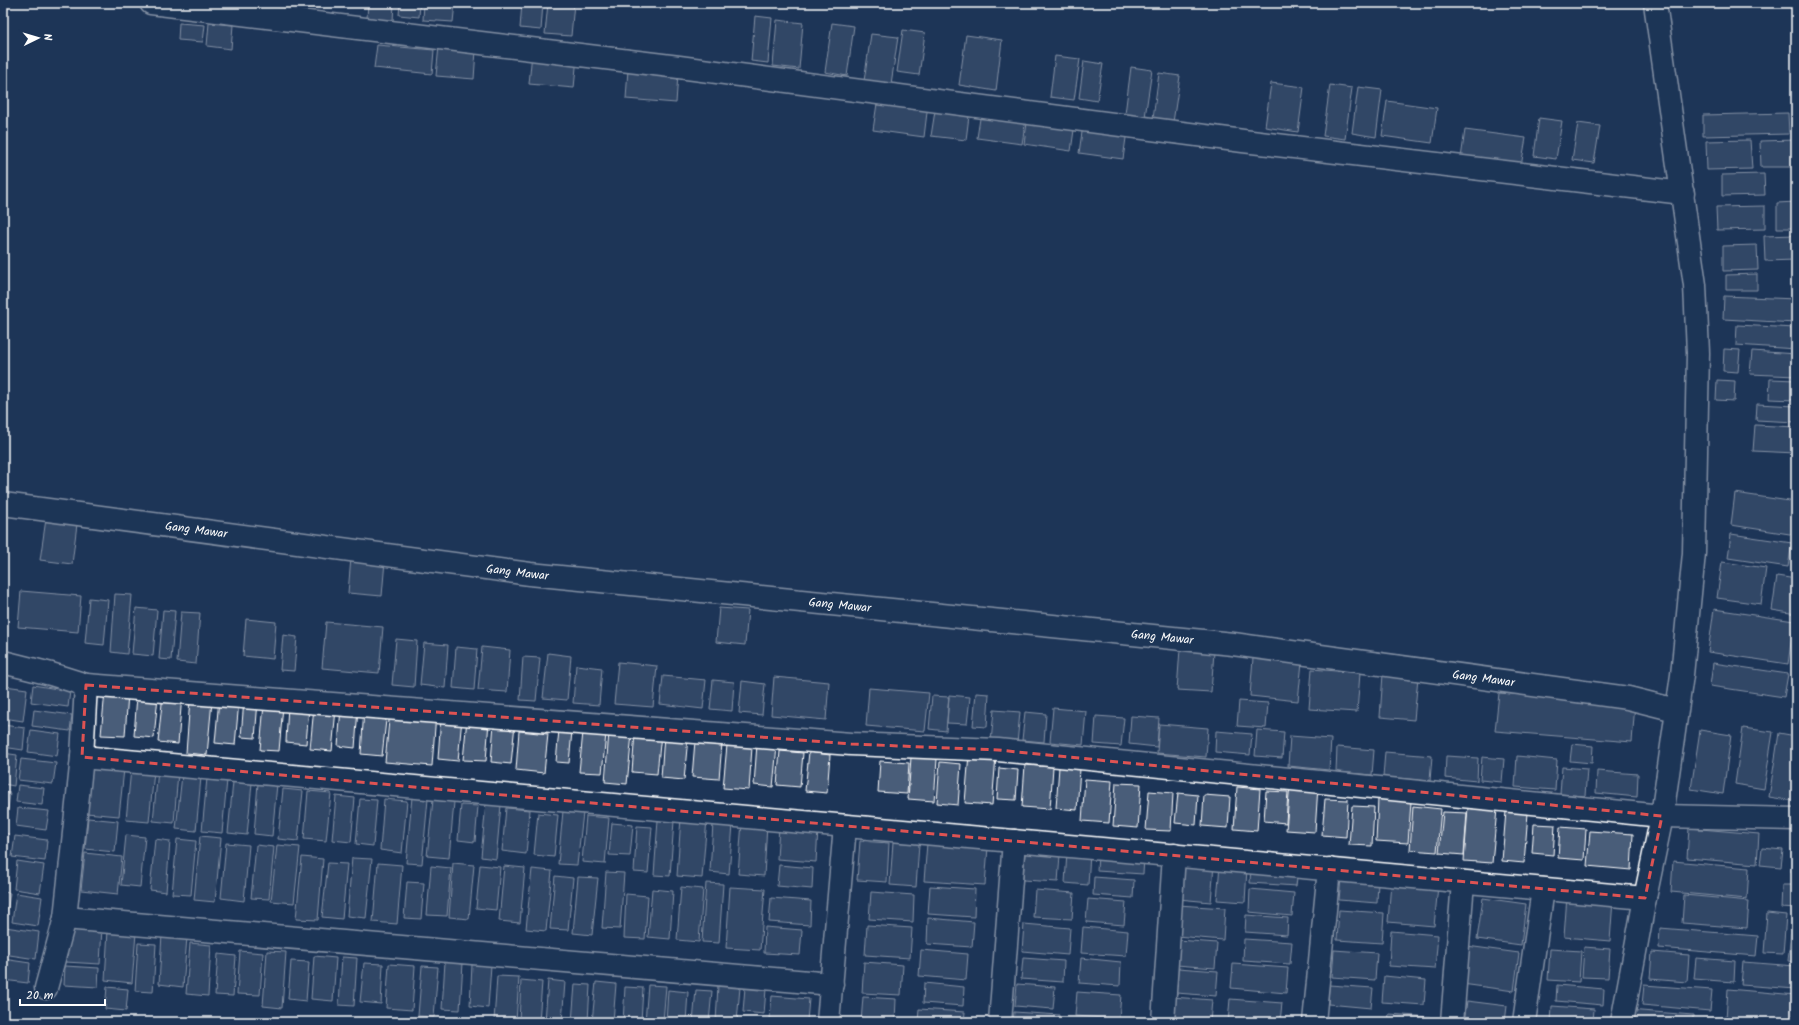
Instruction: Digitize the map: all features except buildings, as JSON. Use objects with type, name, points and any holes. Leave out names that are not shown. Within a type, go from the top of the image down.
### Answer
[{"type":"street","points":[[151,3],[671,66],[1251,142],[1683,193]]},
{"type":"street","points":[[1622,1022],[1662,816],[1682,675],[1694,553],[1698,353],[1695,285],[1655,3]]},
{"type":"street","name":"Gang Mawar","points":[[3,504],[530,574],[1232,644],[1628,698],[1676,710]]},
{"type":"street","points":[[3,662],[51,674],[86,685],[850,744],[998,750],[1662,816],[1796,819]]},
{"type":"street","points":[[46,988],[65,918],[82,757],[86,685]]},
{"type":"street","points":[[82,757],[1645,898]]},
{"type":"street","points":[[828,1022],[846,826]]},
{"type":"street","points":[[1000,1022],[1014,841]]},
{"type":"street","points":[[1163,1022],[1174,855]]},
{"type":"street","points":[[1314,1022],[1329,869]]},
{"type":"street","points":[[1452,1022],[1463,882]]},
{"type":"street","points":[[1524,1022],[1543,889]]},
{"type":"street","points":[[65,918],[832,984]]},
{"type":"highlighted area","points":[[86,685],[851,744],[998,750],[1662,816],[1645,898],[82,757]]}]
